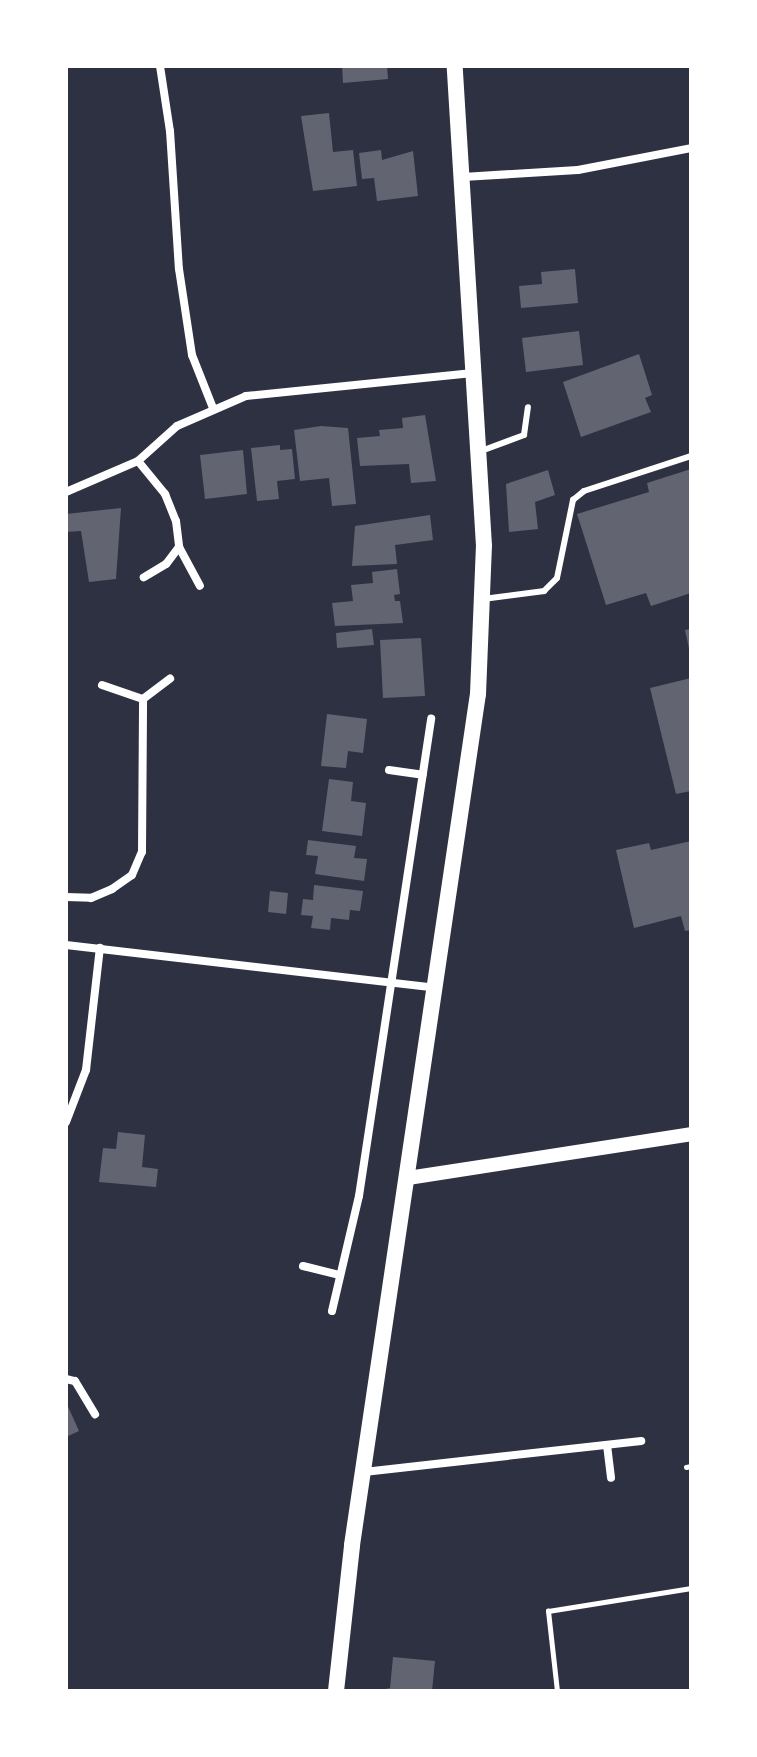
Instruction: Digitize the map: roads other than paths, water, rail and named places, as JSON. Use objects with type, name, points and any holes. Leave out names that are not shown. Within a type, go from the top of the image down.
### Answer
[{"type":"main road","points":[[336,1691],[363,1472],[475,734],[483,599],[478,452],[455,66]]},
{"type":"street","points":[[160,66],[170,131],[179,269],[192,355],[213,408]]},
{"type":"street","points":[[463,177],[578,170],[691,148]]},
{"type":"street","points":[[66,492],[138,461],[177,426],[246,396],[473,373]]},
{"type":"street","points":[[138,461],[165,494],[176,521],[179,547],[200,586]]},
{"type":"street","points":[[144,577],[166,564],[179,547]]},
{"type":"street","points":[[143,699],[170,679]]},
{"type":"street","points":[[102,685],[143,699]]},
{"type":"street","points":[[66,897],[91,898],[112,889],[132,875],[142,852],[143,699]]},
{"type":"street","points":[[332,1311],[359,1196],[431,718]]},
{"type":"street","points":[[389,770],[423,775]]},
{"type":"street","points":[[66,945],[438,988]]},
{"type":"street","points":[[66,1122],[86,1070],[100,948]]},
{"type":"street","points":[[408,1178],[691,1134]]},
{"type":"street","points":[[303,1266],[340,1275]]},
{"type":"street","points":[[66,1379],[75,1381],[95,1414]]},
{"type":"street","points":[[363,1472],[641,1441]]},
{"type":"street","points":[[607,1445],[611,1478]]},
{"type":"lane","points":[[478,452],[524,435],[528,407]]},
{"type":"lane","points":[[483,599],[544,591],[557,578],[573,500],[584,491],[691,456]]}]
